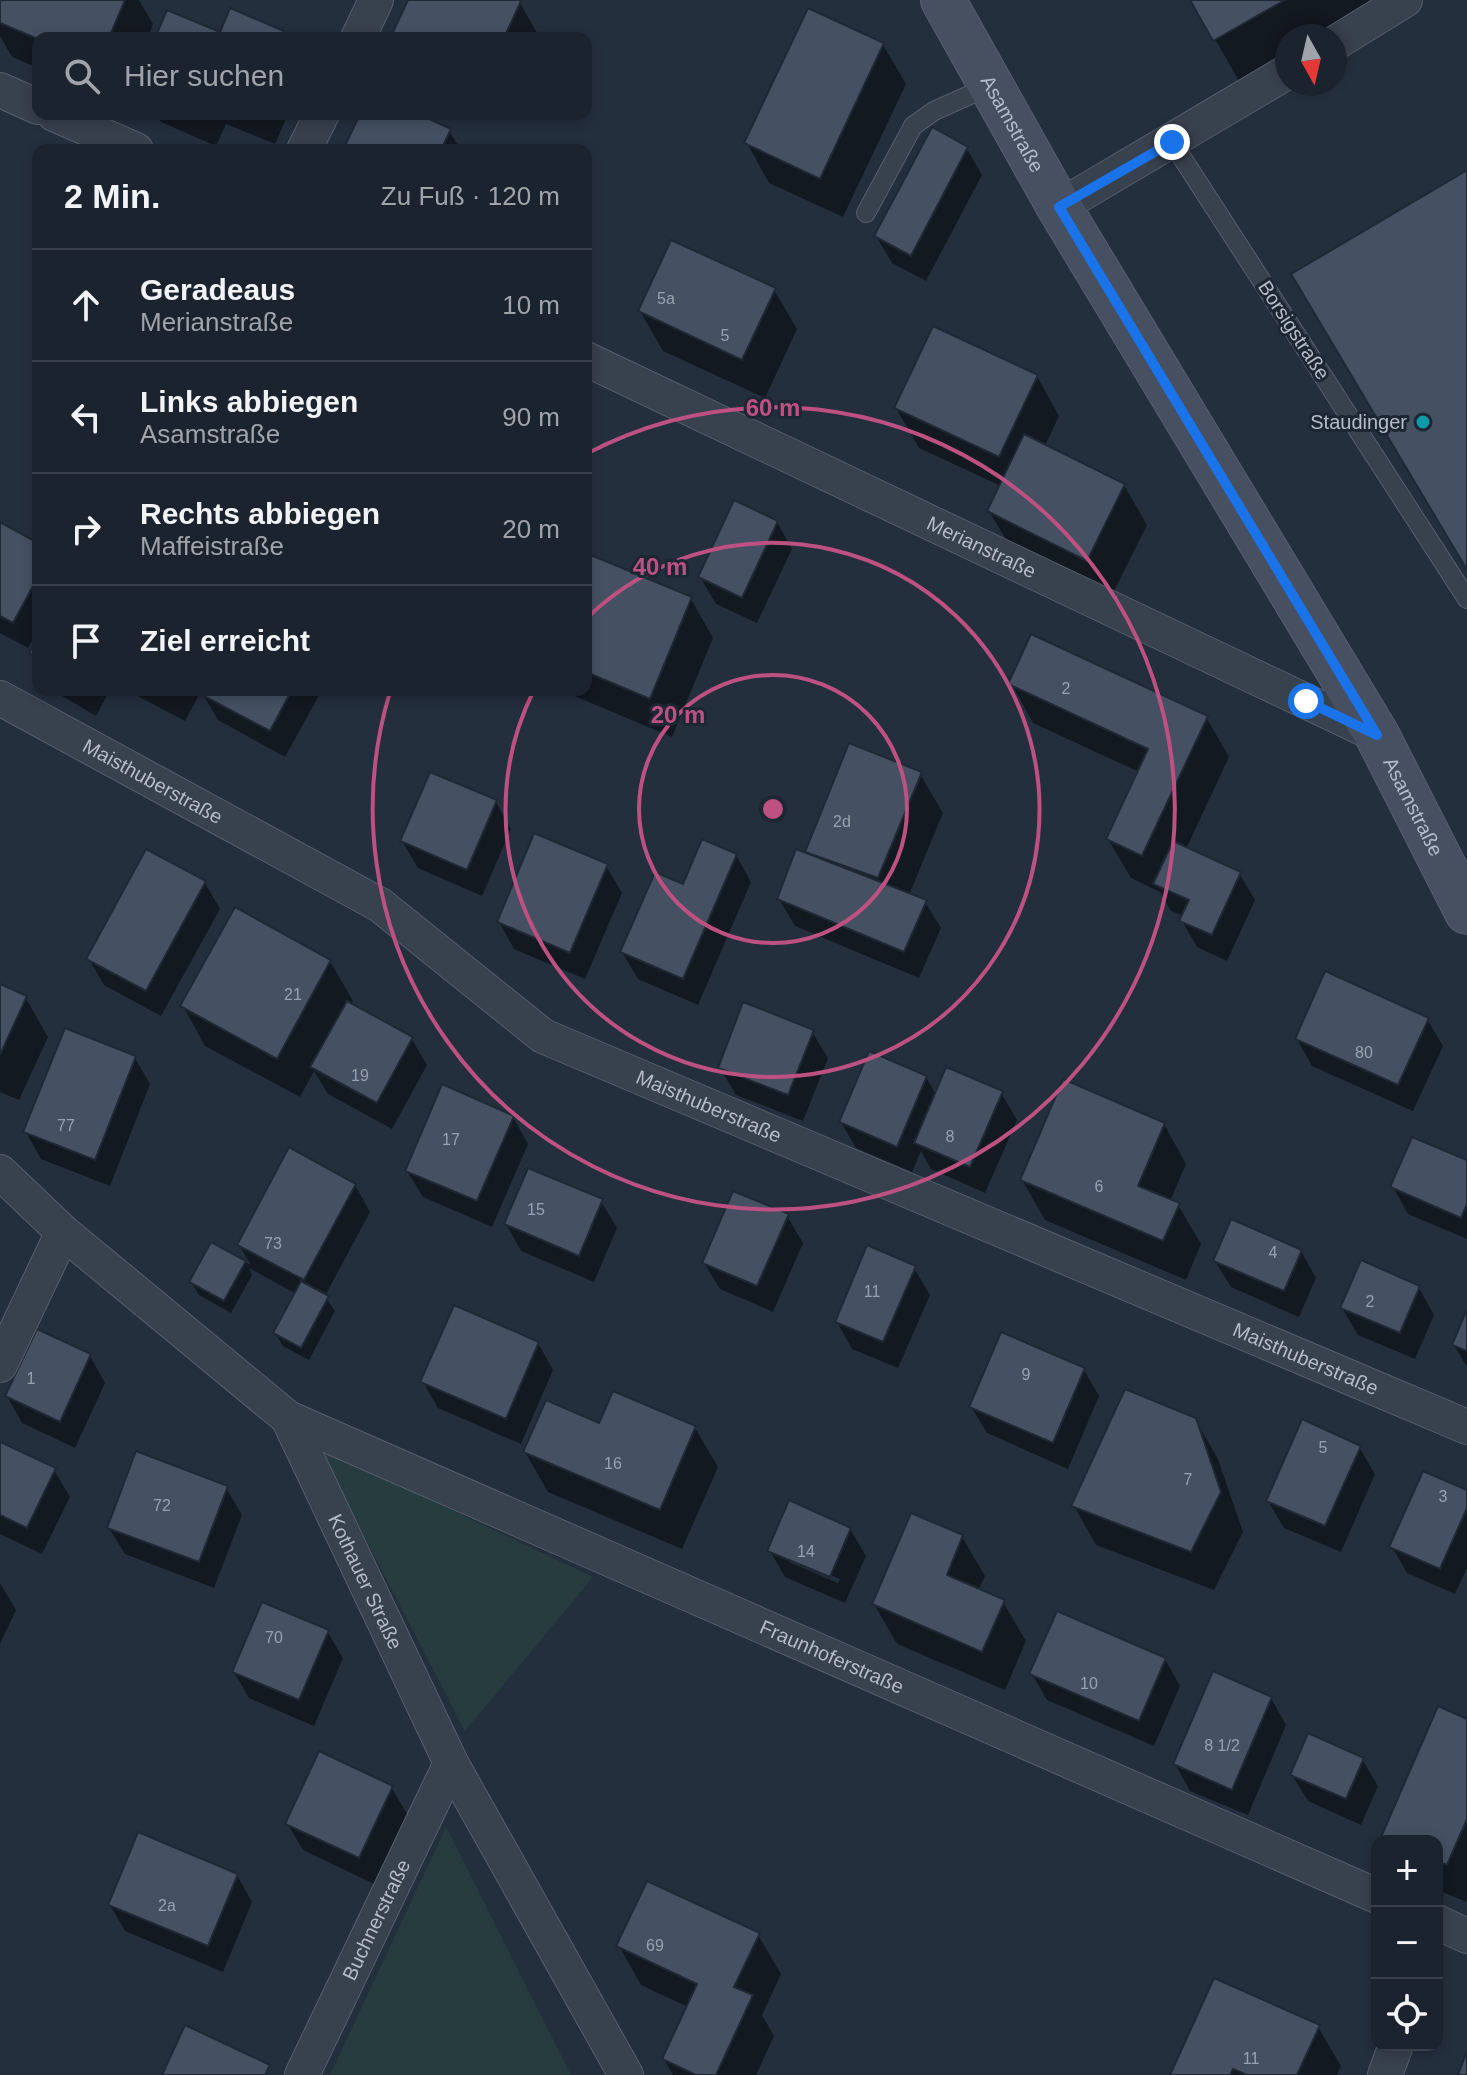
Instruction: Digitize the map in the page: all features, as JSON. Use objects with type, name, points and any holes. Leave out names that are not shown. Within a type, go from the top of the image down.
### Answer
[{"type":"street","points":[[361,32],[376,0]]},
{"type":"street","name":"Asamstraße","points":[[943,0],[1059,207],[1377,735],[1467,912]]},
{"type":"street","points":[[1347,36],[1405,0]]},
{"type":"street","points":[[1059,207],[1275,79]]},
{"type":"street","points":[[0,90],[32,104]]},
{"type":"street","points":[[68,120],[122,144]]},
{"type":"street","points":[[307,144],[319,120]]},
{"type":"street","name":"Merianstraße","points":[[592,362],[1377,735]]},
{"type":"street","name":"Maisthuberstraße","points":[[0,698],[380,905],[543,1036],[1467,1427]]},
{"type":"street","name":"Kothauer Straße","points":[[0,1172],[63,1232],[288,1418],[451,1763],[626,2075]]},
{"type":"street","points":[[0,1365],[63,1232]]},
{"type":"street","name":"Fraunhoferstraße","points":[[288,1418],[1371,1893]]},
{"type":"street","name":"Buchnerstraße","points":[[302,2075],[451,1763]]},
{"type":"street","points":[[1385,2075],[1394,2051]]},
{"type":"lane","points":[[866,213],[913,126],[934,111],[990,86]]},
{"type":"lane","name":"Borsigstraße","points":[[1172,142],[1467,599]]},
{"type":"green space","points":[[318,1447],[593,1577],[465,1731]]},
{"type":"green space","points":[[446,1827],[571,2075],[330,2075]]},
{"type":"building","points":[[0,0],[125,0],[112,32],[32,32],[32,36],[0,23]]},
{"type":"building","points":[[408,0],[521,1],[507,32],[393,32]]},
{"type":"building","points":[[1190,0],[1285,0],[1213,41]]},
{"type":"building","points":[[230,8],[284,31],[284,32],[220,32]]},
{"type":"building","points":[[808,8],[884,43],[820,179],[744,143]]},
{"type":"building","points":[[167,10],[220,32],[158,32]]},
{"type":"building","points":[[357,120],[432,120],[451,129],[444,144],[346,144]]},
{"type":"building","points":[[932,127],[968,147],[911,256],[874,236]]},
{"type":"building","name":"Staudinger","points":[[1467,170],[1467,570],[1291,274]]},
{"type":"building","points":[[671,240],[776,288],[742,360],[638,311]]},
{"type":"building","points":[[933,326],[1038,375],[999,457],[894,408]]},
{"type":"building","points":[[1024,434],[1125,484],[1087,561],[987,511]]},
{"type":"building","points":[[734,500],[778,521],[742,598],[698,577]]},
{"type":"building","points":[[0,522],[32,540],[32,588],[13,623],[0,616]]},
{"type":"building","points":[[592,555],[692,597],[650,699],[592,675]]},
{"type":"building","points":[[1031,634],[1208,716],[1142,856],[1106,839],[1148,749],[1008,684]]},
{"type":"building","points":[[204,696],[289,696],[270,731]]},
{"type":"building","points":[[849,743],[922,772],[878,878],[805,852]]},
{"type":"building","points":[[430,772],[497,800],[467,870],[400,841]]},
{"type":"building","points":[[534,833],[608,864],[570,953],[497,922]]},
{"type":"building","points":[[702,839],[737,854],[683,979],[620,952],[655,872],[683,884]]},
{"type":"building","points":[[1173,841],[1241,872],[1212,935],[1179,921],[1189,900],[1153,884]]},
{"type":"building","points":[[146,849],[206,881],[146,991],[86,959]]},
{"type":"building","points":[[796,849],[927,900],[904,952],[777,899]]},
{"type":"building","points":[[235,907],[331,960],[277,1059],[180,1006]]},
{"type":"building","points":[[1325,971],[1429,1018],[1398,1085],[1295,1039]]},
{"type":"building","points":[[0,984],[27,996],[0,1055]]},
{"type":"building","points":[[347,1001],[413,1037],[377,1103],[310,1067]]},
{"type":"building","points":[[743,1002],[814,1030],[788,1095],[718,1068]]},
{"type":"building","points":[[65,1028],[136,1056],[95,1160],[23,1132]]},
{"type":"building","points":[[869,1051],[927,1076],[897,1147],[839,1122]]},
{"type":"building","points":[[946,1067],[1003,1091],[970,1167],[914,1143]]},
{"type":"building","points":[[1063,1079],[1165,1123],[1138,1186],[1180,1203],[1163,1241],[1020,1180]]},
{"type":"building","points":[[442,1084],[514,1116],[477,1201],[405,1171]]},
{"type":"building","points":[[1412,1137],[1467,1160],[1467,1204],[1461,1218],[1390,1187]]},
{"type":"building","points":[[289,1147],[356,1184],[304,1280],[237,1245]]},
{"type":"building","points":[[528,1168],[603,1199],[579,1256],[504,1224]]},
{"type":"building","points":[[733,1191],[789,1214],[757,1286],[702,1263]]},
{"type":"building","points":[[1231,1219],[1302,1250],[1284,1291],[1213,1261]]},
{"type":"building","points":[[211,1242],[246,1261],[224,1301],[189,1282]]},
{"type":"building","points":[[867,1245],[916,1266],[883,1342],[835,1322]]},
{"type":"building","points":[[1361,1260],[1420,1286],[1400,1333],[1340,1308]]},
{"type":"building","points":[[301,1281],[329,1296],[301,1348],[273,1333]]},
{"type":"building","points":[[454,1305],[539,1342],[506,1419],[420,1382]]},
{"type":"building","points":[[1467,1309],[1467,1351],[1452,1345]]},
{"type":"building","points":[[37,1329],[91,1354],[60,1422],[5,1396]]},
{"type":"building","points":[[1001,1332],[1085,1368],[1053,1443],[969,1407]]},
{"type":"building","points":[[1125,1389],[1196,1418],[1221,1492],[1191,1552],[1071,1506]]},
{"type":"building","points":[[613,1391],[696,1426],[660,1510],[523,1452],[546,1400],[599,1423]]},
{"type":"building","points":[[1302,1419],[1361,1446],[1325,1526],[1266,1501]]},
{"type":"building","points":[[0,1442],[56,1468],[27,1528],[0,1515]]},
{"type":"building","points":[[136,1451],[228,1486],[199,1562],[107,1528]]},
{"type":"building","points":[[1423,1471],[1467,1490],[1467,1508],[1440,1569],[1389,1547]]},
{"type":"building","points":[[789,1500],[851,1528],[830,1577],[767,1551]]},
{"type":"building","points":[[911,1513],[963,1535],[947,1575],[1005,1600],[982,1652],[872,1604]]},
{"type":"building","points":[[262,1602],[329,1630],[299,1700],[232,1672]]},
{"type":"building","points":[[1057,1611],[1166,1658],[1139,1721],[1029,1674]]},
{"type":"building","points":[[1213,1671],[1272,1697],[1232,1790],[1173,1764]]},
{"type":"building","points":[[1438,1706],[1467,1719],[1467,1819],[1447,1865],[1443,1863],[1443,1835],[1382,1835]]},
{"type":"building","points":[[1308,1733],[1364,1758],[1346,1799],[1290,1775]]},
{"type":"building","points":[[319,1751],[393,1786],[359,1858],[285,1824]]},
{"type":"building","points":[[138,1832],[238,1874],[208,1946],[108,1905]]},
{"type":"building","points":[[647,1881],[760,1933],[734,1987],[753,1995],[716,2075],[696,2075],[662,2059],[697,1984],[616,1946]]},
{"type":"building","points":[[1214,1978],[1320,2025],[1297,2075],[1247,2075],[1233,2069],[1230,2075],[1170,2075]]},
{"type":"building","points":[[185,2025],[270,2065],[265,2075],[162,2075]]},
{"type":"building","points":[[1467,2051],[1467,2075],[1458,2075]]},
{"type":"place","name":"Staudinger","points":[[1423,422]]},
{"type":"route","points":[[1172,142],[1059,207],[1377,735],[1306,701]]}]
